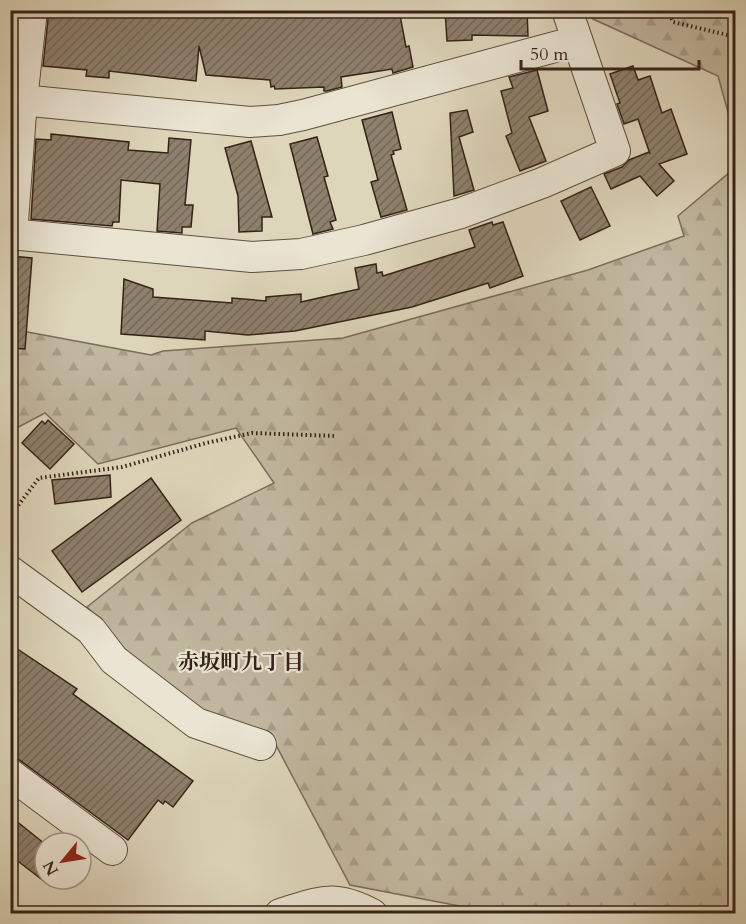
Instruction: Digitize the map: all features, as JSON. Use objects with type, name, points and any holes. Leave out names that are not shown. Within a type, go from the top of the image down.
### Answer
[{"type":"street","points":[[32,10],[16,100],[11,235],[252,257],[301,254],[364,240],[461,213],[542,183],[615,151],[567,10]]},
{"type":"street","points":[[16,100],[250,122],[279,120],[577,41]]},
{"type":"street","points":[[10,571],[91,630],[114,660],[196,723],[261,746]]},
{"type":"street","points":[[10,774],[112,850]]},
{"type":"street","points":[[280,914],[336,900],[355,904],[372,914]]},
{"type":"path","points":[[668,10],[673,22],[735,37]]},
{"type":"path","points":[[10,516],[39,478],[122,467],[206,443],[252,433],[336,435]]},
{"type":"green space","points":[[585,11],[735,11],[735,137],[718,76],[593,19]]},
{"type":"green space","points":[[735,143],[735,913],[496,913],[350,885],[269,732],[201,712],[121,646],[87,607],[192,523],[274,483],[236,428],[98,464],[45,413],[11,431],[11,329],[151,355],[163,351],[343,338],[588,270],[684,236],[678,216],[731,171]]},
{"type":"building","points":[[49,10],[399,10],[406,47],[409,46],[413,67],[393,73],[392,69],[341,77],[342,87],[327,91],[324,91],[324,87],[275,89],[274,86],[271,87],[270,80],[206,75],[199,46],[196,81],[109,71],[109,78],[86,76],[87,70],[43,66]]},
{"type":"building","points":[[445,10],[527,10],[528,36],[472,35],[472,40],[447,41]]},
{"type":"building","points":[[633,66],[638,80],[650,76],[662,113],[671,109],[687,154],[659,164],[674,181],[657,196],[640,176],[611,189],[604,174],[622,167],[629,160],[649,152],[650,154],[638,119],[624,124],[617,104],[620,103],[610,74]]},
{"type":"building","points":[[537,70],[548,111],[529,117],[546,161],[520,171],[506,136],[512,133],[501,91],[513,88],[509,77]]},
{"type":"building","points":[[467,110],[473,132],[459,137],[474,190],[454,196],[450,113]]},
{"type":"building","points":[[392,112],[401,149],[393,151],[394,154],[391,155],[407,210],[381,217],[371,182],[378,180],[362,120]]},
{"type":"building","points":[[51,134],[129,142],[128,150],[168,153],[169,138],[191,140],[185,205],[193,205],[191,227],[182,227],[182,233],[157,231],[160,184],[121,180],[119,222],[113,222],[112,226],[31,219],[36,139],[51,140]]},
{"type":"building","points":[[317,137],[328,176],[324,177],[336,220],[330,222],[333,229],[313,234],[290,144]]},
{"type":"building","points":[[251,141],[272,217],[262,217],[262,231],[239,232],[238,196],[225,148]]},
{"type":"building","points":[[591,187],[610,226],[580,240],[561,201]]},
{"type":"building","points":[[492,222],[493,225],[503,222],[523,276],[490,288],[488,283],[412,307],[295,331],[248,335],[205,331],[205,340],[121,334],[124,279],[153,289],[153,297],[232,303],[232,298],[266,301],[266,297],[301,294],[301,302],[359,289],[355,268],[376,264],[377,273],[382,272],[383,276],[475,247],[469,230]]},
{"type":"building","points":[[10,256],[32,258],[25,349],[10,348]]},
{"type":"building","points":[[48,420],[74,444],[50,469],[22,443],[42,421],[45,424]]},
{"type":"building","points":[[110,475],[111,497],[55,504],[52,480]]},
{"type":"building","points":[[151,478],[181,520],[82,592],[52,551]]},
{"type":"building","points":[[10,644],[77,689],[73,694],[193,781],[173,807],[165,801],[163,804],[158,800],[128,840],[10,753]]},
{"type":"building","points":[[10,816],[33,834],[33,873],[10,855]]},
{"type":"district","name":"赤坂町九丁目","points":[[241,662]]}]
